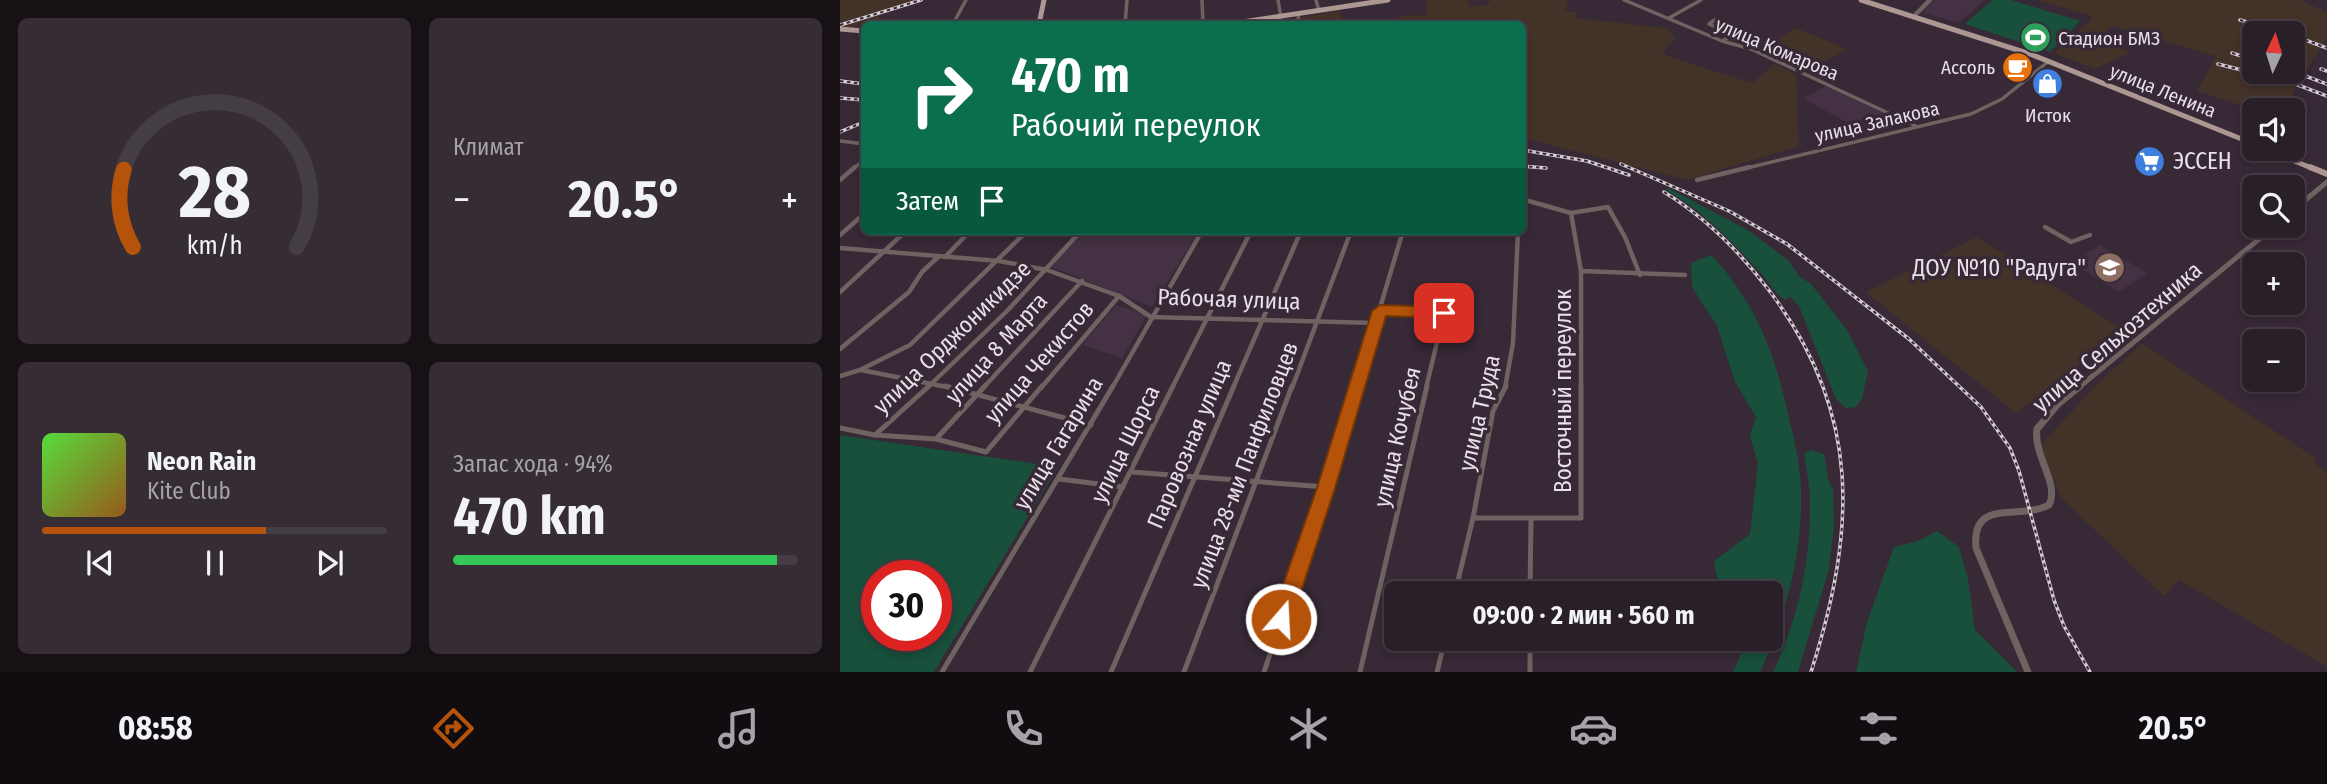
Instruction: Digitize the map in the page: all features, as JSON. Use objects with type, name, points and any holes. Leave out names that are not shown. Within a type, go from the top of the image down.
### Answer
[{"type":"main road","points":[[1040,21],[1044,0]]},
{"type":"main road","points":[[1250,21],[1319,11],[1356,2],[1388,0]]},
{"type":"main road","name":"улица Ленина","points":[[1861,0],[2049,61],[2242,139]]},
{"type":"main road","points":[[840,29],[861,31]]},
{"type":"main road","points":[[2294,161],[2327,174]]},
{"type":"street","points":[[955,21],[966,0]]},
{"type":"street","points":[[1125,21],[1126,0]]},
{"type":"street","points":[[1202,0],[1202,21]]},
{"type":"street","points":[[1274,21],[1279,17],[1278,0]]},
{"type":"street","points":[[1316,0],[1319,11]]},
{"type":"street","name":"улица Комарова","points":[[1624,0],[1722,41],[1751,49],[1917,127]]},
{"type":"street","points":[[1668,19],[1701,0]]},
{"type":"street","points":[[1914,16],[1930,0]]},
{"type":"street","points":[[1298,14],[1299,21]]},
{"type":"street","points":[[1718,27],[1732,34],[1722,41]]},
{"type":"street","name":"улица Залакова","points":[[1698,180],[1971,114],[2001,99],[2049,61]]},
{"type":"street","points":[[840,141],[861,144]]},
{"type":"street","points":[[840,180],[861,162]]},
{"type":"street","points":[[2305,200],[2327,182]]},
{"type":"street","points":[[1526,200],[1571,214],[1608,207],[1625,237],[1640,275]]},
{"type":"street","name":"Восточный переулок","points":[[1531,519],[1581,518],[1581,271],[1571,214]]},
{"type":"street","points":[[840,235],[861,217]]},
{"type":"street","points":[[2045,227],[2071,242],[2090,235]]},
{"type":"street","points":[[840,292],[902,235]]},
{"type":"street","points":[[840,349],[909,292],[922,272],[966,235]]},
{"type":"street","points":[[840,376],[860,370],[910,345],[1023,235]]},
{"type":"street","name":"улица Орджоникидзе","points":[[874,435],[934,383],[1047,270],[1078,235]]},
{"type":"street","name":"улица Гагарина","points":[[942,672],[1091,425],[1200,235]]},
{"type":"street","name":"улица Щорса","points":[[1030,672],[1249,235]]},
{"type":"street","name":"Паровозная улица","points":[[1111,672],[1299,235]]},
{"type":"street","name":"улица 28-ми Панфиловцев","points":[[1184,672],[1350,235]]},
{"type":"street","points":[[1264,672],[1326,488],[1402,235]]},
{"type":"street","name":"улица Труда","points":[[1458,581],[1493,411],[1505,389],[1513,343],[1518,235]]},
{"type":"street","name":"улица Сельхозтехника","points":[[2028,672],[1973,535],[1975,525],[1984,518],[2004,512],[2043,509],[2054,497],[2035,442],[2041,422],[2063,400],[2260,238]]},
{"type":"street","name":"Рабочая улица","points":[[840,248],[999,261],[1047,270],[1119,296],[1151,317],[1376,323]]},
{"type":"street","points":[[1581,271],[1685,275]]},
{"type":"street","name":"улица 8 Марта","points":[[936,439],[1082,281]]},
{"type":"street","name":"улица Чекистов","points":[[936,439],[985,452],[1119,296]]},
{"type":"street","name":"улица Кочубея","points":[[1360,672],[1444,313],[1380,311]]},
{"type":"street","points":[[860,370],[934,383],[1091,425]]},
{"type":"street","points":[[840,428],[874,435],[936,439]]},
{"type":"street","points":[[1132,472],[1326,488]]},
{"type":"street","points":[[1059,479],[1123,487]]},
{"type":"street","points":[[1473,518],[1531,519],[1531,581]]},
{"type":"street","points":[[1437,672],[1442,651]]},
{"type":"street","points":[[1530,651],[1530,672]]},
{"type":"shaded area","points":[[840,0],[926,0],[878,14],[882,19],[861,21],[861,25],[850,28],[840,27]]},
{"type":"shaded area","points":[[1427,0],[1467,0],[1470,7],[1486,5],[1491,0],[1568,0],[1565,11],[1576,12],[1575,18],[1665,28],[1676,37],[1662,54],[1752,83],[1775,64],[1796,75],[1799,146],[1687,180],[1526,139],[1526,21],[1398,21],[1399,16],[1427,15]]},
{"type":"shaded area","points":[[1934,0],[1985,0],[1958,23],[1922,12]]},
{"type":"shaded area","points":[[2038,0],[2300,0],[2326,12],[2327,36],[2305,73],[2305,21],[2242,21],[2242,84],[2298,84],[2290,98],[2242,98],[2242,105],[2197,91],[2216,56],[2111,26],[2099,40],[2131,52],[2095,69],[2054,53],[2091,20],[2091,16]]},
{"type":"shaded area","points":[[1339,11],[1342,21],[1301,21],[1301,17]]},
{"type":"shaded area","points":[[1796,28],[1847,49],[1811,69],[1737,37],[1746,32],[1771,42]]},
{"type":"shaded area","points":[[1826,86],[1907,124],[1867,134],[1803,98]]},
{"type":"shaded area","points":[[1077,235],[1197,235],[1152,307],[1049,266]]},
{"type":"shaded area","points":[[1977,237],[2123,330],[2016,413],[1865,292]]},
{"type":"shaded area","name":"ДОУ №10 \"Радуга\"","points":[[2100,245],[2147,273],[2119,292],[2072,263]]},
{"type":"shaded area","points":[[1116,305],[1147,315],[1122,358],[1082,345]]},
{"type":"shaded area","points":[[2142,343],[2314,457],[2316,465],[2327,472],[2327,667],[2179,580],[2164,596],[2061,498],[2039,447],[2097,384]]},
{"type":"green space","name":"Стадион БМЗ","points":[[1993,0],[2011,0],[2080,21],[2050,52],[1965,24]]},
{"type":"green space","points":[[1668,188],[1746,229],[1788,260],[1800,277],[1811,284],[1847,330],[1868,371],[1862,399],[1856,407],[1846,408],[1836,399],[1799,306],[1790,297],[1785,300],[1781,297],[1727,237],[1692,207],[1666,190]]},
{"type":"green space","points":[[1711,255],[1738,288],[1758,323],[1780,380],[1794,437],[1801,486],[1799,541],[1783,612],[1783,581],[1718,581],[1714,561],[1750,534],[1758,464],[1750,436],[1756,417],[1735,382],[1717,326],[1692,287],[1691,263]]},
{"type":"green space","points":[[840,435],[1058,467],[952,642],[952,560],[861,560],[861,651],[947,651],[934,672],[840,672]]},
{"type":"green space","points":[[1811,450],[1824,454],[1828,479],[1833,490],[1834,526],[1829,569],[1798,672],[1773,672],[1796,611],[1805,568],[1810,502],[1804,453]]},
{"type":"green space","points":[[1937,531],[1959,547],[1968,579],[1975,630],[2017,672],[1856,672],[1867,622],[1894,547],[1918,541]]},
{"type":"green space","points":[[1742,651],[1770,651],[1760,672],[1733,672]]},
{"type":"railway","points":[[840,25],[921,0]]},
{"type":"railway","points":[[2305,40],[2327,48]]},
{"type":"railway","points":[[2232,53],[2242,56]]},
{"type":"railway","points":[[2218,64],[2293,83],[2327,96]]},
{"type":"railway","points":[[2321,69],[2327,71]]},
{"type":"railway","points":[[2305,76],[2327,84]]},
{"type":"railway","points":[[840,81],[861,84]]},
{"type":"railway","points":[[840,98],[861,100]]},
{"type":"railway","points":[[840,132],[861,123]]},
{"type":"railway","points":[[1526,151],[1587,161],[1629,175]]},
{"type":"railway","points":[[1621,164],[1729,211],[1787,244],[1909,339],[1981,407],[2010,448],[2019,471],[2054,600],[2064,626],[2090,672]]},
{"type":"railway","points":[[1526,166],[1546,168]]},
{"type":"railway","points":[[1664,192],[1707,224],[1757,275],[1799,335],[1821,381],[1835,427],[1842,474],[1842,522],[1837,570],[1811,672]]},
{"type":"place","name":"Стадион БМЗ","points":[[2035,38]]},
{"type":"place","name":"Ассоль","points":[[2018,67]]},
{"type":"place","name":"Исток","points":[[2048,84]]},
{"type":"place","name":"ЭССЕН","points":[[2150,161]]},
{"type":"place","name":"ДОУ №10 \"Радуга\"","points":[[2109,268]]},
{"type":"route","points":[[1281,619],[1326,488],[1380,311],[1444,313]]}]
